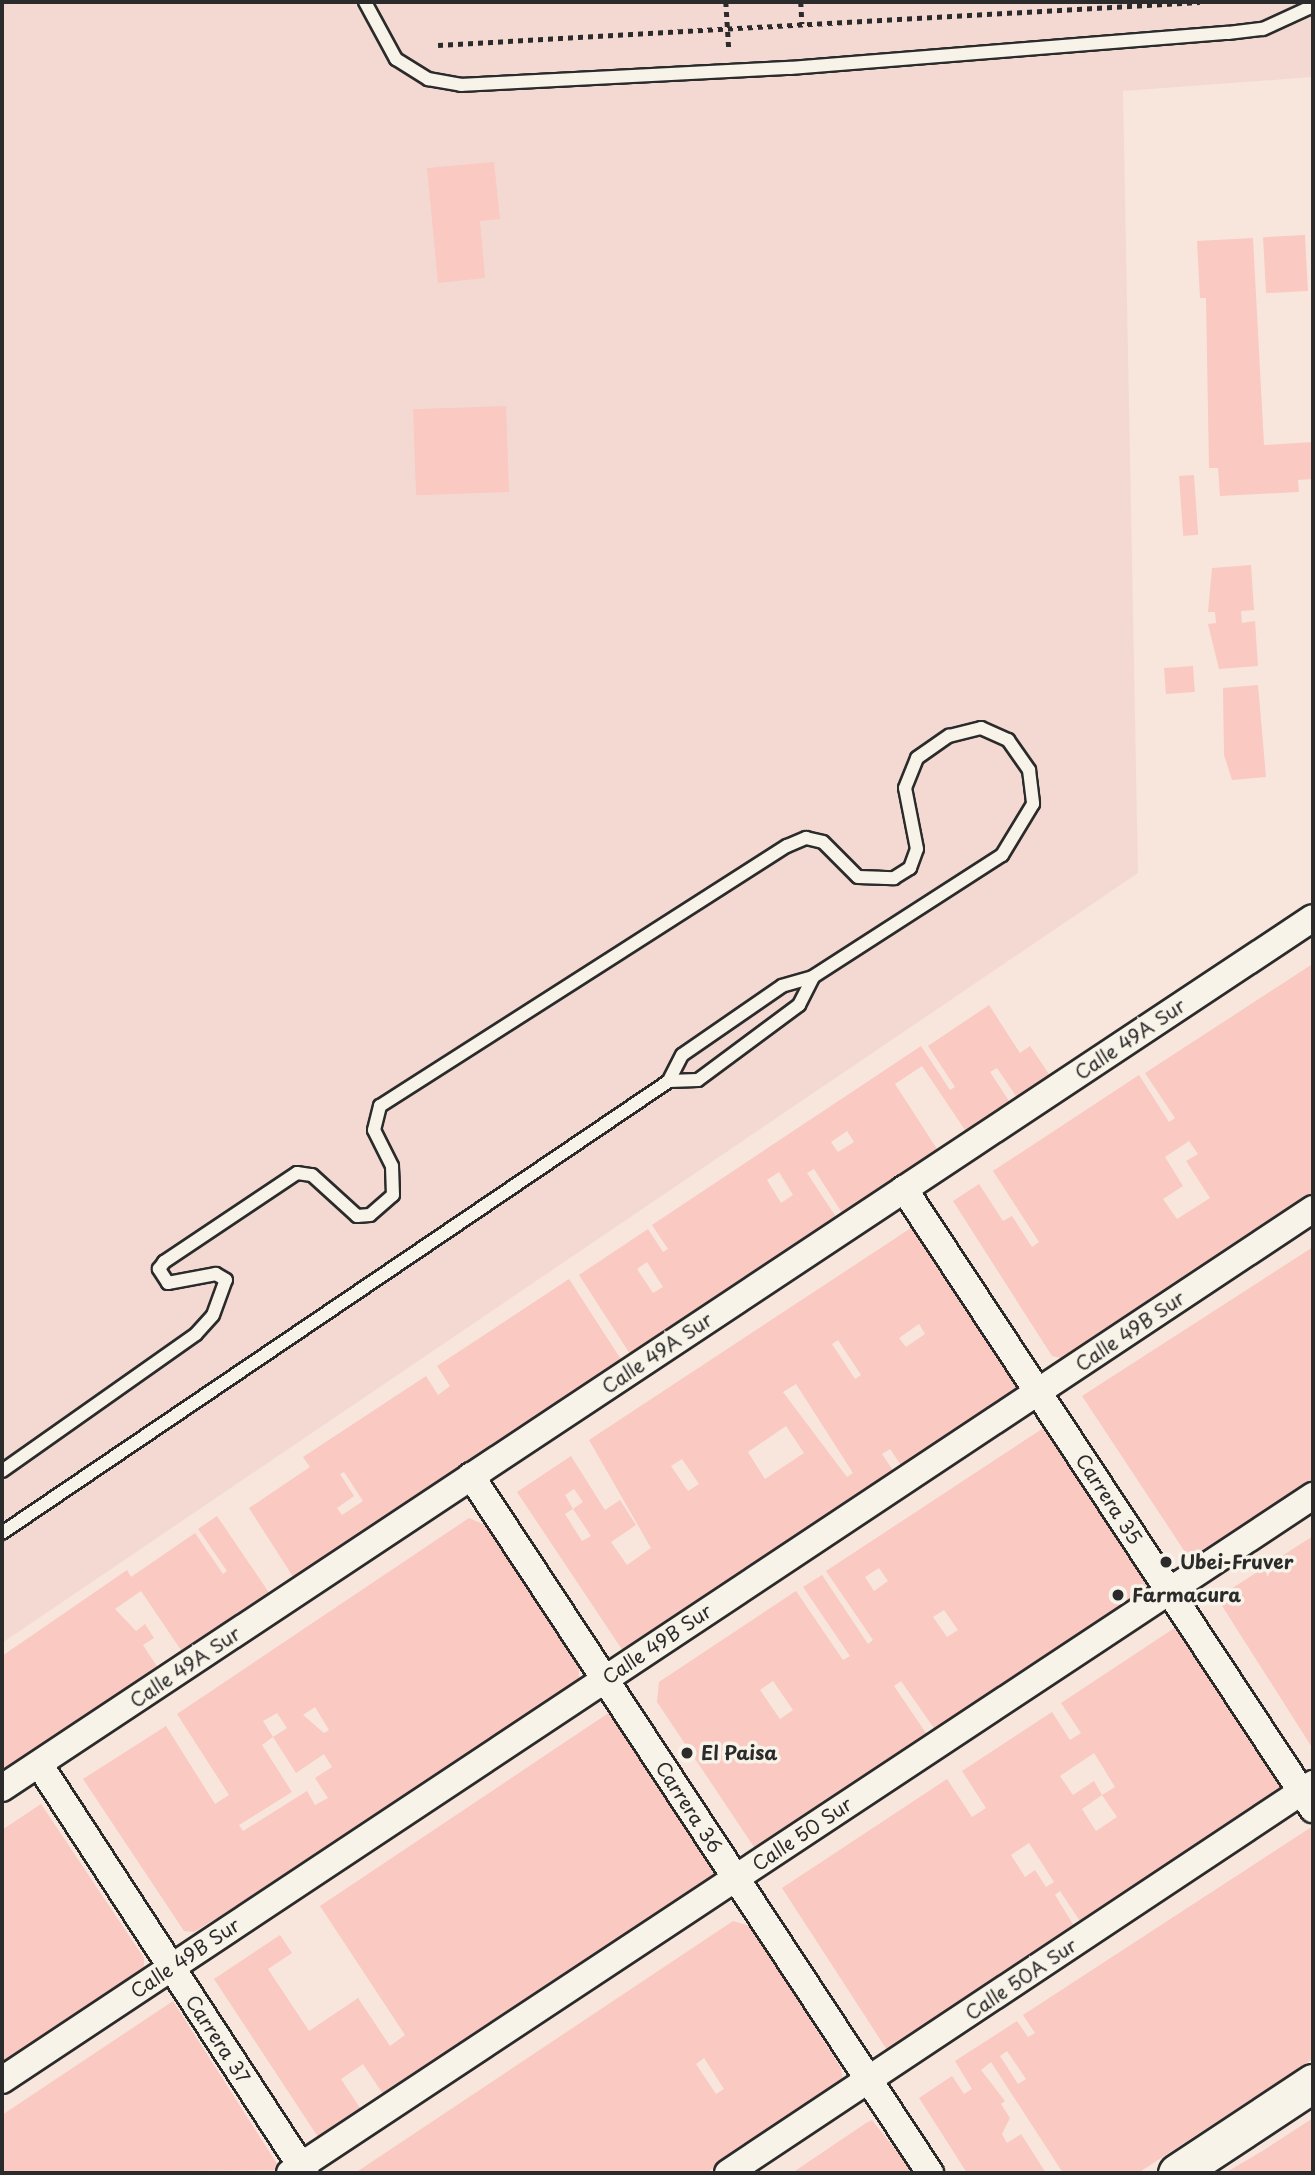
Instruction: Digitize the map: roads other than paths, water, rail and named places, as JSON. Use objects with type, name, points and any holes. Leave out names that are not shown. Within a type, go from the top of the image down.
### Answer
[{"type":"main road","points":[[1177,2173],[1313,2083]]},
{"type":"street","name":"Calle 49A Sur","points":[[2,1788],[1313,918]]},
{"type":"street","name":"Carrera 35","points":[[904,1189],[1170,1591],[1309,1795]]},
{"type":"street","name":"Calle 49B Sur","points":[[2,2080],[1313,1209]]},
{"type":"street","name":"Carrera 36","points":[[471,1476],[930,2173]]},
{"type":"street","name":"Calle 50 Sur","points":[[299,2171],[1313,1496]]},
{"type":"street","name":"Carrera 37","points":[[39,1764],[299,2171]]},
{"type":"street","name":"Calle 50A Sur","points":[[728,2173],[1309,1795]]},
{"type":"lane","points":[[365,2],[396,59],[428,79],[461,85],[730,71],[1228,33],[1263,29],[1313,6]]},
{"type":"lane","points":[[2,1471],[196,1334],[213,1315],[226,1280],[216,1274],[168,1283],[159,1269],[164,1262],[297,1173],[312,1175],[357,1216],[370,1215],[393,1195],[396,1182],[374,1130],[380,1106],[787,846],[806,838],[823,842],[858,877],[894,878],[910,868],[917,849],[905,788],[917,758],[948,736],[981,728],[1008,740],[1029,770],[1033,804],[1022,832],[1002,855],[813,977],[782,986],[682,1055],[670,1081],[2,1532]]},
{"type":"lane","points":[[670,1081],[698,1080],[799,1005],[813,977]]},
{"type":"place","name":"Ubei-Fruver","points":[[1166,1562]]},
{"type":"place","name":"Farmacura","points":[[1118,1595]]},
{"type":"place","name":"El Paisa","points":[[687,1753]]}]
